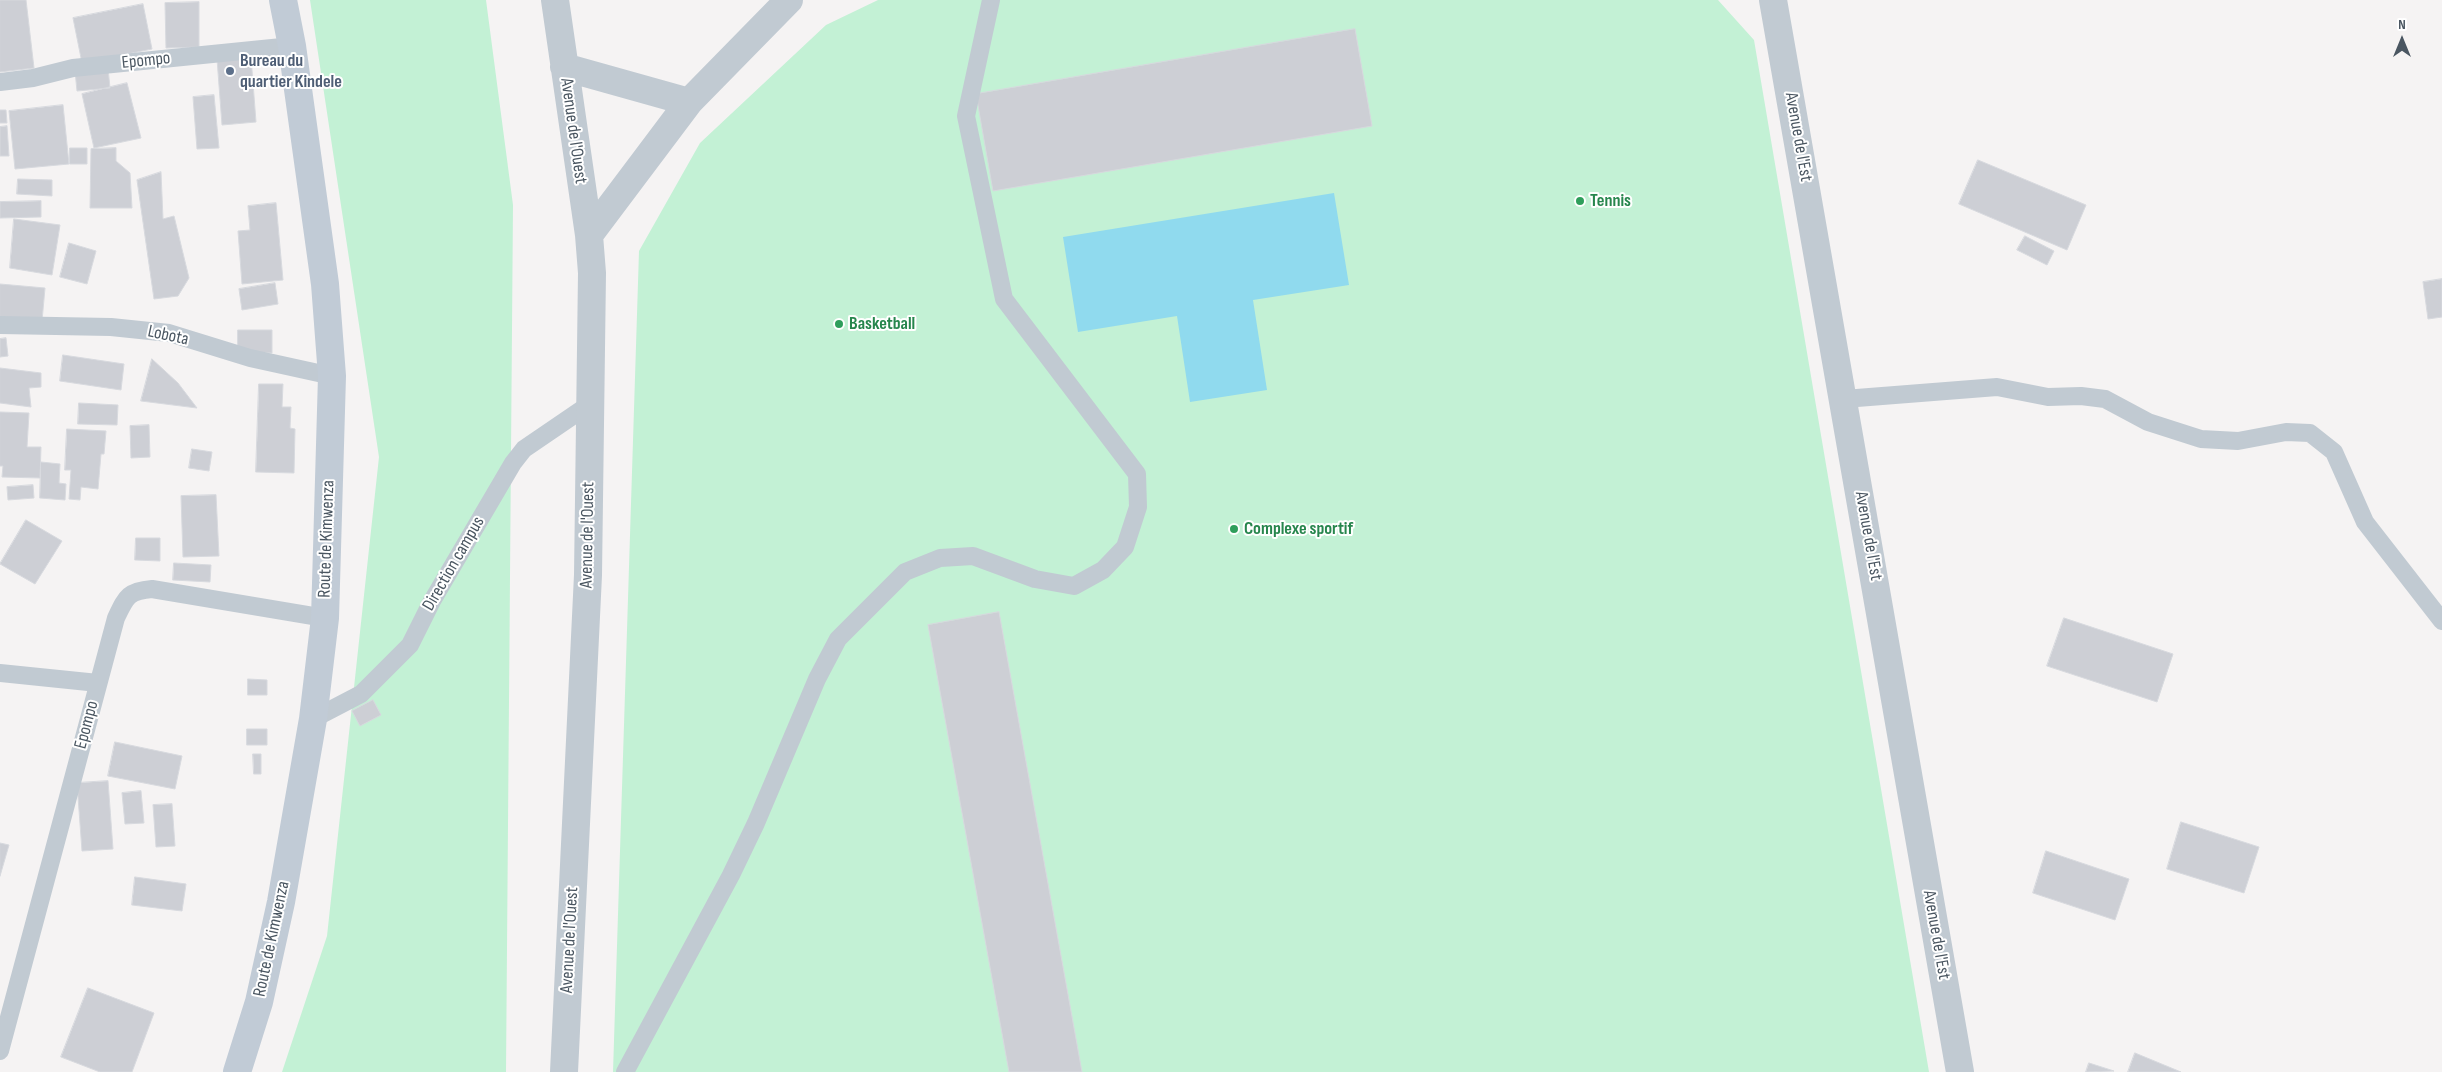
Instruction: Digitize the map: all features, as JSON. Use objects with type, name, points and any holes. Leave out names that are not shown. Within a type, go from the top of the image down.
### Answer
[{"type":"street","name":"Route de Kimwenza","points":[[237,1072],[259,1002],[281,902],[313,719],[325,618],[332,376],[325,284],[292,46],[283,0]]},
{"type":"street","name":"Avenue de l'Ouest","points":[[555,0],[589,235],[592,273],[588,575],[564,1072]]},
{"type":"street","points":[[589,235],[689,102],[789,0]]},
{"type":"street","name":"Avenue de l'Est","points":[[1773,0],[1960,1072]]},
{"type":"street","points":[[564,67],[689,102]]},
{"type":"lane","points":[[626,1072],[735,866],[756,823],[817,679],[838,639],[906,572],[940,558],[973,556],[1035,579],[1074,586],[1103,570],[1125,547],[1138,507],[1137,474],[1004,299],[966,116],[991,0]]},
{"type":"lane","name":"Epompo","points":[[0,82],[33,78],[72,68],[292,46]]},
{"type":"lane","name":"Lobota","points":[[0,325],[112,327],[169,333],[250,358],[332,376]]},
{"type":"lane","points":[[1844,399],[1997,387],[2048,397],[2081,396],[2105,399],[2148,422],[2201,440],[2238,441],[2286,432],[2310,433],[2334,452],[2365,522],[2442,621]]},
{"type":"lane","name":"Direction campus","points":[[313,719],[360,694],[410,645],[432,601],[513,463],[524,448],[590,404]]},
{"type":"lane","name":"Epompo","points":[[0,1051],[98,683],[116,618],[125,598],[135,590],[152,589],[325,618]]},
{"type":"lane","points":[[0,673],[98,683]]},
{"type":"green space","points":[[310,0],[486,0],[513,205],[506,1072],[282,1072],[327,936],[379,457]]},
{"type":"green space","name":"Complexe sportif","points":[[878,0],[1718,0],[1754,40],[1929,1072],[613,1072],[639,251],[700,143],[826,25]]},
{"type":"water","points":[[1334,193],[1349,285],[1253,300],[1267,390],[1190,402],[1177,316],[1078,332],[1063,237]]},
{"type":"building","points":[[0,0],[26,0],[34,68],[0,72]]},
{"type":"building","points":[[199,2],[199,47],[166,48],[165,3]]},
{"type":"building","points":[[143,4],[152,49],[82,63],[73,18]]},
{"type":"building","points":[[1355,29],[1372,126],[993,191],[976,94]]},
{"type":"building","points":[[251,57],[256,122],[222,125],[217,59]]},
{"type":"building","points":[[108,68],[110,88],[77,91],[75,71]]},
{"type":"building","points":[[127,83],[141,138],[94,148],[82,94]]},
{"type":"building","points":[[214,95],[219,148],[197,149],[193,97]]},
{"type":"building","points":[[63,105],[69,164],[15,169],[9,111]]},
{"type":"building","points":[[0,110],[6,110],[7,123],[0,123]]},
{"type":"building","points":[[7,126],[9,156],[0,156],[0,127]]},
{"type":"building","points":[[70,148],[87,148],[87,164],[70,164]]},
{"type":"building","points":[[116,148],[116,161],[130,173],[132,208],[90,208],[91,149]]},
{"type":"building","points":[[1978,160],[2086,205],[2067,250],[1959,204]]},
{"type":"building","points":[[161,172],[163,219],[174,216],[189,278],[178,296],[154,299],[137,180]]},
{"type":"building","points":[[18,179],[52,180],[52,196],[17,194]]},
{"type":"building","points":[[41,201],[41,217],[0,218],[0,202]]},
{"type":"building","points":[[276,203],[283,280],[242,284],[238,231],[250,230],[248,206]]},
{"type":"building","points":[[14,219],[60,225],[52,275],[10,268]]},
{"type":"building","points":[[2025,236],[2054,251],[2047,265],[2017,250]]},
{"type":"building","points":[[69,243],[96,251],[87,284],[60,277]]},
{"type":"building","points":[[2442,279],[2442,317],[2428,319],[2423,282]]},
{"type":"building","points":[[275,283],[278,304],[242,310],[239,289]]},
{"type":"building","points":[[0,284],[45,288],[42,321],[0,317]]},
{"type":"building","points":[[238,330],[272,330],[272,353],[238,352]]},
{"type":"building","points":[[6,338],[8,356],[0,357],[0,339]]},
{"type":"building","points":[[63,355],[124,364],[121,390],[60,381]]},
{"type":"building","points":[[152,359],[178,383],[197,408],[141,401]]},
{"type":"building","points":[[0,368],[41,373],[41,387],[29,388],[31,407],[0,403]]},
{"type":"building","points":[[259,384],[283,384],[282,407],[291,407],[290,428],[295,429],[294,473],[256,472]]},
{"type":"building","points":[[79,403],[118,405],[117,425],[78,424]]},
{"type":"building","points":[[0,412],[29,413],[27,447],[41,447],[40,478],[2,477],[3,466],[0,466]]},
{"type":"building","points":[[149,425],[150,457],[131,458],[130,426]]},
{"type":"building","points":[[67,429],[106,431],[104,454],[101,454],[98,489],[81,487],[80,500],[69,499],[71,470],[65,470]]},
{"type":"building","points":[[192,449],[212,452],[209,471],[189,468]]},
{"type":"building","points":[[41,462],[60,464],[59,483],[66,484],[65,500],[40,498]]},
{"type":"building","points":[[33,485],[34,498],[8,500],[7,487]]},
{"type":"building","points":[[216,495],[219,556],[183,557],[181,496]]},
{"type":"building","points":[[26,520],[62,541],[35,584],[0,564]]},
{"type":"building","points":[[136,538],[160,538],[160,561],[135,560]]},
{"type":"building","points":[[174,563],[211,565],[210,582],[173,580]]},
{"type":"building","points":[[999,612],[1082,1072],[1009,1072],[928,625]]},
{"type":"building","points":[[2064,618],[2173,654],[2157,702],[2047,666]]},
{"type":"building","points":[[248,679],[267,680],[267,695],[248,695]]},
{"type":"building","points":[[373,700],[381,715],[360,726],[352,711]]},
{"type":"building","points":[[247,729],[267,729],[267,745],[247,745]]},
{"type":"building","points":[[115,742],[182,756],[175,789],[108,776]]},
{"type":"building","points":[[253,754],[261,754],[261,774],[254,774]]},
{"type":"building","points":[[108,781],[113,849],[82,851],[77,783]]},
{"type":"building","points":[[141,791],[144,823],[125,824],[122,793]]},
{"type":"building","points":[[172,804],[175,846],[156,847],[153,805]]},
{"type":"building","points":[[2181,822],[2259,847],[2244,893],[2167,869]]},
{"type":"building","points":[[0,843],[9,845],[0,876]]},
{"type":"building","points":[[2046,851],[2129,879],[2115,920],[2033,893]]},
{"type":"building","points":[[135,877],[186,884],[182,911],[132,905]]},
{"type":"building","points":[[88,988],[154,1013],[132,1072],[100,1072],[61,1057]]},
{"type":"building","points":[[2135,1053],[2181,1072],[2128,1072]]},
{"type":"building","points":[[2089,1063],[2114,1071],[2086,1072]]},
{"type":"place","name":"Bureau du quartier Kindele","points":[[230,71]]},
{"type":"place","name":"Tennis","points":[[1580,201]]},
{"type":"place","name":"Basketball","points":[[839,324]]},
{"type":"place","name":"Complexe sportif","points":[[1234,529]]}]
